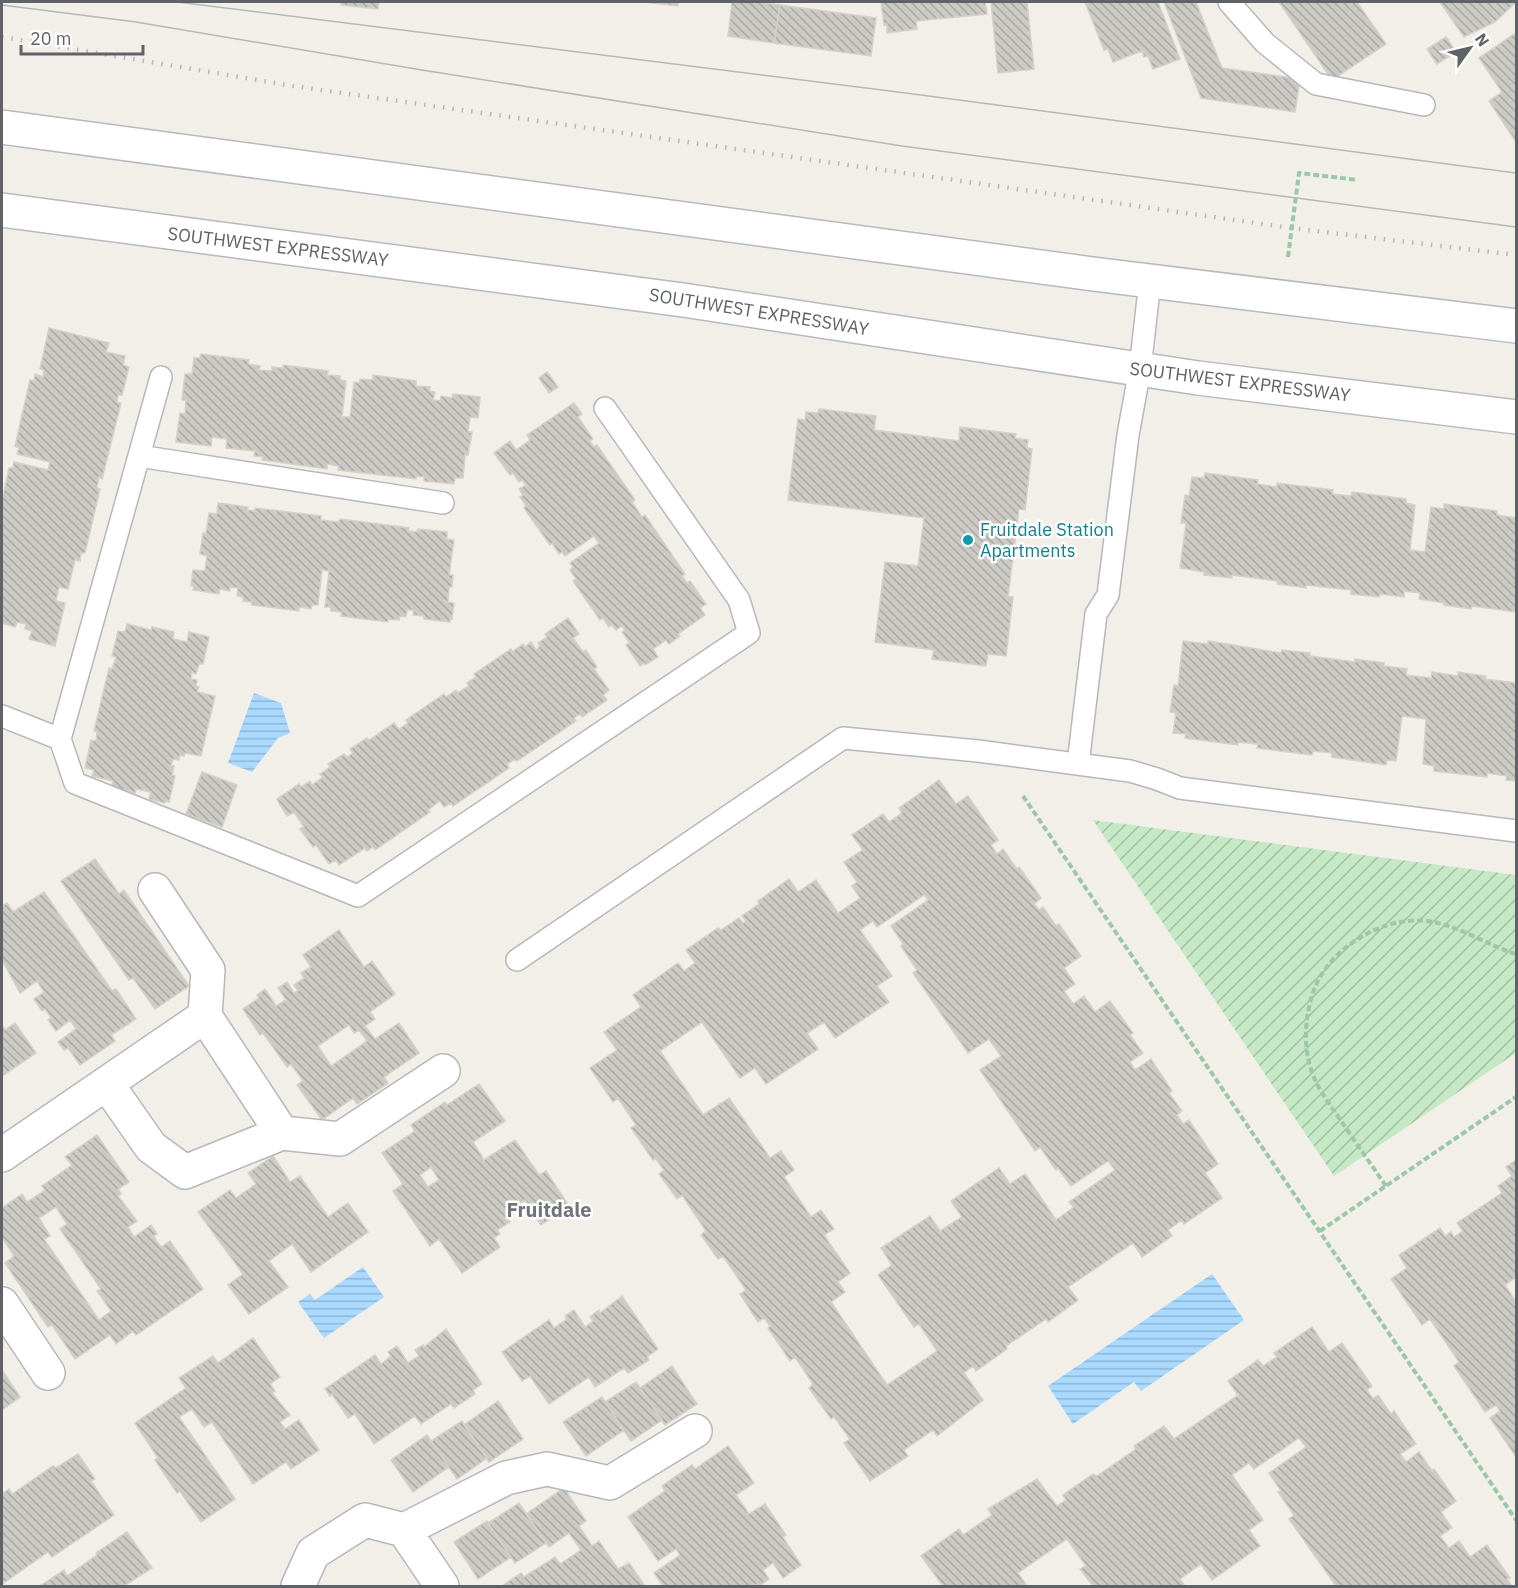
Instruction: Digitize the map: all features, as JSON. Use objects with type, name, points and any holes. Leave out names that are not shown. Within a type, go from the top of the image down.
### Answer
[{"type":"main road","points":[[2,127],[1150,281],[1516,326]]},
{"type":"main road","name":"SOUTHWEST EXPRESSWAY","points":[[2,210],[683,300],[1198,378],[1516,417]]},
{"type":"main road","points":[[155,890],[208,970],[205,1016],[282,1133]]},
{"type":"main road","points":[[2,1155],[205,1016]]},
{"type":"main road","points":[[107,1084],[151,1147],[185,1172],[282,1133],[340,1139],[443,1071]]},
{"type":"main road","points":[[2,1305],[48,1373]]},
{"type":"main road","points":[[298,1587],[313,1553],[364,1520],[404,1530],[506,1478],[548,1469],[610,1484],[695,1431]]},
{"type":"main road","points":[[404,1530],[442,1587]]},
{"type":"lane","points":[[1229,2],[1265,43],[1316,84],[1424,105]]},
{"type":"lane","points":[[1078,764],[1096,614],[1108,595],[1150,281]]},
{"type":"lane","points":[[161,377],[60,739],[75,783],[358,896],[749,633],[739,600],[605,408]]},
{"type":"lane","points":[[139,456],[443,503]]},
{"type":"lane","points":[[2,716],[60,739]]},
{"type":"lane","points":[[517,960],[843,738],[978,751],[1130,771],[1180,788],[1516,831]]},
{"type":"path","points":[[1288,257],[1299,173],[1358,180]]},
{"type":"path","points":[[1023,796],[1516,1520]]},
{"type":"path","points":[[1386,1186],[1321,1091],[1310,1068],[1306,1044],[1306,1019],[1312,995],[1322,973],[1338,953],[1357,938],[1378,928],[1401,922],[1425,921],[1449,925],[1496,948],[1516,954]]},
{"type":"path","points":[[1320,1231],[1516,1096]]},
{"type":"green space","points":[[1093,820],[1516,875],[1516,1053],[1334,1176]]},
{"type":"water","points":[[254,693],[281,703],[290,733],[278,738],[252,772],[228,763]]},
{"type":"water","points":[[363,1267],[384,1297],[324,1338],[298,1302],[310,1294],[315,1300]]},
{"type":"water","points":[[1212,1274],[1244,1320],[1141,1391],[1134,1382],[1073,1424],[1048,1386]]},
{"type":"building","points":[[341,2],[379,2],[378,9],[341,5]]},
{"type":"building","points":[[644,2],[678,2],[678,6]]},
{"type":"building","points":[[732,2],[780,5],[774,43],[728,36]]},
{"type":"building","points":[[881,2],[985,2],[987,14],[916,21],[917,29],[887,33]]},
{"type":"building","points":[[991,2],[1027,2],[1034,69],[998,73]]},
{"type":"building","points":[[1085,2],[1158,2],[1180,59],[1153,69],[1148,56],[1144,57],[1142,51],[1113,62],[1108,49],[1104,50]]},
{"type":"building","points":[[1164,2],[1196,2],[1222,68],[1300,79],[1295,112],[1201,98]]},
{"type":"building","points":[[1279,2],[1357,2],[1386,44],[1332,80]]},
{"type":"building","points":[[1440,2],[1516,2],[1495,22],[1464,37]]},
{"type":"building","points":[[780,5],[876,18],[871,56],[774,43]]},
{"type":"building","points":[[1516,33],[1516,142],[1489,101],[1502,92],[1479,58]]},
{"type":"building","points":[[1446,37],[1456,52],[1437,64],[1427,49]]},
{"type":"building","points":[[49,328],[109,343],[106,352],[125,356],[123,365],[129,367],[122,395],[118,395],[117,402],[121,403],[102,479],[99,477],[97,488],[100,489],[85,553],[81,553],[80,561],[75,560],[68,589],[59,587],[56,601],[65,603],[55,646],[29,639],[32,631],[25,629],[26,624],[17,622],[15,627],[2,623],[2,501],[9,468],[13,468],[14,462],[48,470],[50,462],[17,454],[19,448],[15,446],[30,380],[34,381],[35,374],[43,377],[44,370],[40,369]]},
{"type":"building","points":[[201,354],[249,360],[248,364],[260,366],[259,370],[272,371],[272,367],[283,368],[283,365],[328,371],[327,375],[340,376],[340,380],[346,381],[342,417],[350,417],[354,382],[360,383],[360,379],[373,380],[373,375],[416,381],[416,386],[430,387],[429,391],[435,392],[433,400],[440,401],[441,396],[452,398],[453,394],[480,397],[478,418],[470,417],[468,432],[472,432],[468,455],[465,455],[463,478],[455,478],[454,484],[424,481],[424,477],[416,476],[416,479],[338,470],[339,466],[327,464],[327,469],[262,460],[263,457],[254,456],[255,451],[226,448],[227,439],[212,437],[211,446],[176,442],[180,413],[185,414],[186,400],[182,400],[185,374],[192,374],[194,358],[200,358]]},
{"type":"building","points":[[547,372],[558,387],[549,393],[539,378]]},
{"type":"building","points":[[574,403],[582,414],[578,417],[593,439],[590,441],[594,447],[597,445],[635,500],[632,502],[642,517],[645,515],[685,574],[682,576],[687,583],[690,581],[706,604],[700,608],[705,615],[678,634],[680,636],[669,644],[666,640],[653,649],[658,657],[645,665],[644,663],[640,666],[626,645],[630,643],[622,632],[625,630],[622,626],[616,630],[612,625],[609,627],[603,618],[600,620],[573,581],[576,579],[570,570],[573,567],[570,563],[599,543],[594,536],[565,556],[562,552],[559,554],[524,508],[526,506],[520,497],[523,495],[519,489],[526,485],[522,480],[519,482],[513,473],[510,475],[494,453],[510,441],[516,450],[530,440],[527,435]]},
{"type":"building","name":"Fruitdale Station Apartments","points":[[819,409],[876,416],[874,430],[959,441],[960,427],[1016,434],[1015,438],[1028,440],[1027,448],[1032,449],[1025,510],[1019,509],[1008,597],[1013,597],[1006,656],[988,654],[986,666],[932,659],[934,650],[875,642],[885,562],[918,566],[924,518],[788,500],[798,419],[805,420],[806,412],[818,413]]},
{"type":"building","points":[[1205,473],[1258,480],[1257,484],[1277,487],[1277,483],[1333,490],[1332,494],[1351,496],[1352,492],[1406,499],[1406,503],[1415,505],[1410,550],[1425,552],[1431,507],[1444,509],[1444,504],[1497,511],[1497,515],[1516,518],[1516,612],[1444,605],[1444,603],[1419,599],[1420,593],[1404,591],[1404,597],[1380,594],[1379,597],[1351,594],[1351,590],[1306,585],[1306,588],[1277,584],[1278,581],[1232,575],[1232,578],[1204,575],[1204,572],[1180,568],[1186,523],[1181,523],[1185,495],[1189,496],[1192,477],[1204,478]]},
{"type":"building","points":[[218,503],[248,507],[247,510],[255,511],[255,508],[321,516],[321,520],[338,522],[340,519],[409,528],[408,531],[417,532],[418,529],[447,532],[447,539],[454,540],[449,575],[453,575],[452,587],[449,587],[448,602],[454,603],[452,619],[450,622],[424,619],[424,616],[413,615],[414,610],[407,610],[406,617],[400,616],[399,620],[388,619],[388,622],[341,616],[342,612],[331,611],[331,607],[325,607],[329,571],[322,570],[318,605],[312,605],[311,609],[299,607],[299,611],[252,605],[252,602],[243,601],[243,597],[237,596],[238,588],[230,587],[230,591],[220,589],[219,594],[193,590],[194,586],[191,586],[193,570],[205,571],[207,556],[200,554],[203,533],[206,533],[209,513],[217,514]]},
{"type":"building","points":[[568,618],[579,634],[573,638],[583,652],[586,650],[597,667],[594,669],[609,690],[603,695],[607,700],[582,717],[580,714],[574,718],[576,721],[517,761],[515,759],[507,764],[509,768],[453,806],[451,803],[444,807],[440,801],[428,810],[430,812],[375,850],[373,847],[367,851],[365,848],[339,865],[336,860],[329,864],[316,845],[313,847],[300,829],[304,827],[294,812],[287,816],[277,799],[299,784],[301,787],[310,781],[312,785],[323,777],[320,774],[330,767],[328,764],[344,754],[347,757],[353,753],[350,749],[367,738],[369,740],[394,723],[399,729],[408,723],[406,720],[444,694],[446,697],[456,690],[458,693],[469,686],[467,683],[476,677],[474,674],[511,649],[512,652],[523,644],[525,647],[531,642],[536,650],[540,646],[538,643],[547,637],[545,634]]},
{"type":"building","points":[[127,624],[151,630],[152,627],[174,632],[173,639],[187,642],[189,632],[209,637],[203,664],[199,664],[196,674],[192,672],[191,679],[197,680],[196,686],[199,687],[197,692],[215,696],[201,756],[185,753],[184,756],[180,755],[179,760],[173,759],[172,775],[175,776],[169,802],[165,803],[149,799],[151,792],[136,789],[135,793],[112,787],[113,781],[92,776],[94,770],[85,768],[91,740],[96,741],[97,732],[94,731],[109,668],[112,669],[116,657],[112,656],[118,631],[125,632]]},
{"type":"building","points":[[1183,641],[1208,644],[1208,641],[1281,653],[1282,650],[1355,662],[1355,659],[1384,663],[1384,666],[1407,669],[1406,675],[1431,678],[1432,672],[1458,676],[1458,672],[1486,676],[1485,679],[1516,683],[1516,781],[1506,780],[1507,776],[1487,773],[1487,777],[1434,771],[1434,766],[1423,764],[1426,719],[1402,716],[1396,761],[1387,760],[1386,765],[1332,757],[1332,753],[1313,751],[1312,755],[1257,748],[1258,744],[1238,742],[1238,745],[1185,738],[1186,734],[1173,733],[1176,713],[1170,712],[1174,685],[1178,686]]},
{"type":"building","points":[[202,772],[237,785],[222,827],[186,814]]},
{"type":"building","points":[[939,780],[956,804],[968,796],[998,840],[991,845],[997,854],[1003,849],[1017,869],[1019,867],[1041,898],[1034,904],[1039,910],[1043,907],[1056,926],[1059,924],[1081,956],[1064,968],[1075,984],[1064,991],[1073,1004],[1084,996],[1095,1012],[1110,1001],[1133,1033],[1130,1035],[1143,1053],[1130,1062],[1135,1070],[1151,1059],[1172,1091],[1169,1093],[1182,1111],[1177,1115],[1183,1124],[1189,1120],[1218,1164],[1205,1173],[1222,1198],[1184,1224],[1182,1220],[1168,1230],[1172,1236],[1142,1257],[1133,1243],[1068,1287],[1078,1300],[1048,1322],[1046,1319],[1006,1346],[1007,1349],[976,1371],[973,1366],[964,1373],[983,1400],[937,1436],[933,1430],[904,1450],[908,1456],[870,1481],[844,1443],[850,1439],[834,1417],[831,1419],[809,1388],[813,1384],[795,1357],[790,1361],[764,1318],[758,1322],[740,1294],[746,1290],[723,1256],[718,1259],[701,1235],[706,1231],[682,1195],[677,1199],[659,1174],[664,1170],[655,1158],[653,1160],[631,1128],[636,1125],[618,1098],[613,1102],[590,1068],[617,1050],[604,1032],[641,1007],[633,995],[678,963],[684,971],[695,963],[686,950],[718,928],[721,930],[739,918],[743,923],[746,921],[742,916],[759,904],[758,901],[789,879],[798,892],[816,880],[838,913],[860,898],[852,886],[857,882],[844,862],[863,850],[852,835],[883,814],[889,822],[902,813],[899,808]],"holes":[[[924,895],[928,900],[891,926],[917,970],[913,973],[968,1053],[989,1039],[1001,1056],[980,1070],[1035,1151],[1040,1147],[1071,1186],[1108,1161],[1115,1170],[1069,1202],[1074,1207],[1056,1220],[1025,1174],[1010,1184],[999,1168],[951,1201],[962,1217],[940,1231],[930,1216],[881,1248],[892,1265],[878,1275],[914,1327],[919,1324],[937,1351],[887,1385],[831,1302],[845,1292],[838,1282],[850,1273],[824,1235],[834,1229],[821,1210],[811,1217],[784,1177],[794,1170],[781,1151],[770,1158],[729,1098],[703,1115],[660,1051],[702,1022],[740,1078],[755,1068],[766,1084],[818,1049],[807,1033],[824,1022],[835,1038],[889,1002],[877,986],[892,976],[860,930],[873,921],[877,927]]]},
{"type":"building","points":[[95,859],[119,894],[124,890],[189,986],[155,1009],[133,978],[129,980],[61,881]]},
{"type":"building","points":[[44,892],[112,991],[116,989],[136,1019],[111,1035],[115,1041],[80,1065],[68,1048],[64,1050],[58,1042],[76,1029],[70,1020],[56,1031],[48,1020],[51,1018],[45,1009],[42,1011],[34,999],[44,992],[37,981],[20,993],[2,960],[2,906],[7,903],[13,912]]},
{"type":"building","points":[[339,930],[364,967],[372,961],[395,994],[370,1012],[375,1019],[365,1026],[375,1039],[399,1023],[419,1053],[384,1077],[388,1083],[357,1104],[353,1098],[322,1120],[297,1085],[303,1081],[291,1064],[287,1067],[263,1033],[260,1035],[243,1009],[259,998],[257,995],[265,989],[276,1006],[286,1000],[278,988],[287,982],[294,993],[298,991],[294,985],[304,978],[301,973],[311,967],[303,955]],"holes":[[[349,1025],[354,1033],[359,1030],[367,1041],[331,1066],[318,1046]]]},
{"type":"building","points":[[15,1023],[36,1053],[2,1076],[2,1025],[5,1030]]},
{"type":"building","points":[[479,1084],[505,1121],[473,1142],[484,1160],[515,1140],[539,1175],[546,1171],[569,1206],[541,1225],[525,1200],[505,1214],[510,1222],[497,1230],[500,1234],[494,1238],[500,1247],[462,1273],[439,1239],[430,1246],[393,1191],[403,1184],[382,1153],[415,1131],[411,1125],[445,1102],[447,1105]],"holes":[[[431,1167],[439,1180],[428,1187],[420,1175]]]},
{"type":"building","points":[[97,1135],[129,1182],[118,1189],[121,1194],[118,1196],[137,1221],[128,1227],[134,1237],[151,1225],[157,1234],[153,1236],[161,1247],[170,1241],[203,1289],[136,1335],[133,1331],[116,1344],[110,1335],[75,1359],[52,1325],[48,1327],[5,1263],[14,1256],[2,1237],[2,1208],[22,1194],[27,1202],[45,1190],[42,1186],[72,1165],[65,1157]],"holes":[[[56,1207],[67,1224],[60,1229],[101,1289],[97,1291],[111,1311],[99,1320],[44,1239],[50,1236],[39,1218]]]},
{"type":"building","points":[[273,1156],[290,1182],[300,1176],[328,1217],[348,1203],[368,1232],[311,1272],[292,1244],[269,1261],[288,1287],[249,1314],[228,1285],[243,1274],[198,1212],[230,1190],[236,1198],[256,1184],[248,1173]]},
{"type":"building","points":[[1516,1160],[1516,1277],[1505,1285],[1516,1302],[1516,1457],[1490,1418],[1500,1411],[1496,1405],[1485,1412],[1454,1366],[1459,1362],[1430,1319],[1422,1325],[1391,1279],[1407,1268],[1399,1255],[1440,1228],[1445,1236],[1451,1232],[1454,1237],[1463,1231],[1457,1223],[1502,1193],[1498,1186],[1512,1176],[1506,1167]]},
{"type":"building","points":[[622,1296],[658,1349],[647,1357],[649,1360],[628,1373],[624,1368],[595,1387],[589,1377],[549,1404],[530,1376],[522,1381],[502,1352],[549,1320],[554,1328],[567,1319],[565,1316],[574,1310],[585,1327],[593,1321],[590,1317],[599,1310],[600,1313]]},
{"type":"building","points":[[1312,1327],[1329,1352],[1342,1343],[1372,1386],[1367,1390],[1373,1399],[1378,1395],[1391,1414],[1394,1411],[1416,1444],[1400,1454],[1406,1462],[1419,1452],[1456,1501],[1441,1512],[1452,1528],[1440,1536],[1449,1548],[1459,1541],[1470,1557],[1487,1545],[1510,1578],[1507,1579],[1512,1586],[1367,1586],[1365,1584],[1336,1586],[1289,1519],[1294,1515],[1278,1492],[1281,1491],[1269,1473],[1306,1447],[1299,1438],[1254,1469],[1249,1463],[1232,1475],[1263,1520],[1249,1530],[1260,1546],[1212,1580],[1201,1564],[1180,1579],[1185,1586],[1093,1586],[1080,1569],[1086,1566],[1067,1539],[1018,1573],[1027,1586],[943,1586],[921,1556],[959,1529],[963,1535],[992,1515],[988,1509],[1037,1479],[1057,1506],[1066,1500],[1063,1495],[1093,1474],[1097,1476],[1136,1449],[1134,1446],[1164,1426],[1174,1439],[1238,1395],[1228,1381],[1258,1360],[1263,1366],[1277,1357],[1274,1353]]},
{"type":"building","points":[[446,1329],[482,1384],[473,1390],[475,1394],[454,1408],[451,1404],[421,1424],[415,1416],[374,1444],[355,1414],[348,1418],[332,1394],[330,1396],[325,1389],[375,1355],[381,1364],[391,1356],[388,1352],[397,1346],[408,1363],[419,1356],[415,1350],[423,1345],[424,1347]]},
{"type":"building","points":[[253,1338],[280,1377],[270,1384],[275,1391],[272,1393],[290,1415],[280,1422],[285,1429],[299,1420],[319,1450],[291,1469],[286,1462],[253,1484],[212,1422],[204,1427],[192,1409],[179,1417],[235,1499],[201,1522],[180,1491],[177,1493],[155,1460],[158,1458],[135,1423],[186,1388],[179,1378],[213,1356],[218,1363]]},
{"type":"building","points":[[672,1366],[697,1404],[665,1425],[640,1388]]},
{"type":"building","points":[[2,1370],[20,1397],[2,1410]]},
{"type":"building","points":[[636,1382],[662,1420],[631,1441],[605,1402]]},
{"type":"building","points":[[602,1397],[624,1430],[586,1456],[563,1422]]},
{"type":"building","points":[[498,1401],[523,1439],[489,1462],[464,1425]]},
{"type":"building","points":[[462,1421],[487,1458],[457,1479],[431,1441]]},
{"type":"building","points":[[427,1435],[449,1467],[413,1492],[391,1460]]},
{"type":"building","points":[[728,1446],[754,1483],[736,1495],[749,1514],[765,1504],[786,1535],[783,1537],[801,1565],[783,1578],[773,1563],[763,1570],[769,1579],[759,1586],[758,1584],[754,1586],[663,1586],[654,1573],[680,1555],[676,1549],[658,1561],[628,1517],[665,1491],[662,1486],[692,1465],[695,1469]]},
{"type":"building","points":[[78,1454],[95,1479],[91,1481],[114,1515],[52,1557],[48,1552],[2,1584],[2,1494],[9,1489],[12,1494],[53,1466],[56,1468]]},
{"type":"building","points":[[564,1488],[586,1521],[579,1526],[592,1546],[599,1541],[618,1569],[629,1563],[645,1586],[502,1586],[521,1573],[524,1577],[555,1557],[560,1564],[581,1550],[569,1533],[549,1547],[526,1514]]},
{"type":"building","points":[[519,1503],[546,1543],[515,1563],[488,1523]]},
{"type":"building","points":[[487,1521],[511,1557],[478,1579],[454,1542]]},
{"type":"building","points":[[127,1532],[152,1568],[124,1586],[40,1586],[64,1570],[67,1576]]},
{"type":"tram line","points":[[177,2],[898,92],[1516,173]]},
{"type":"tram line","points":[[2,5],[136,22],[902,146],[1516,227]]},
{"type":"railway","points":[[2,37],[293,86],[1291,228],[1516,255]]},
{"type":"place","name":"Fruitdale Station Apartments","points":[[968,540]]},
{"type":"district","name":"Fruitdale","points":[[549,1210]]}]
